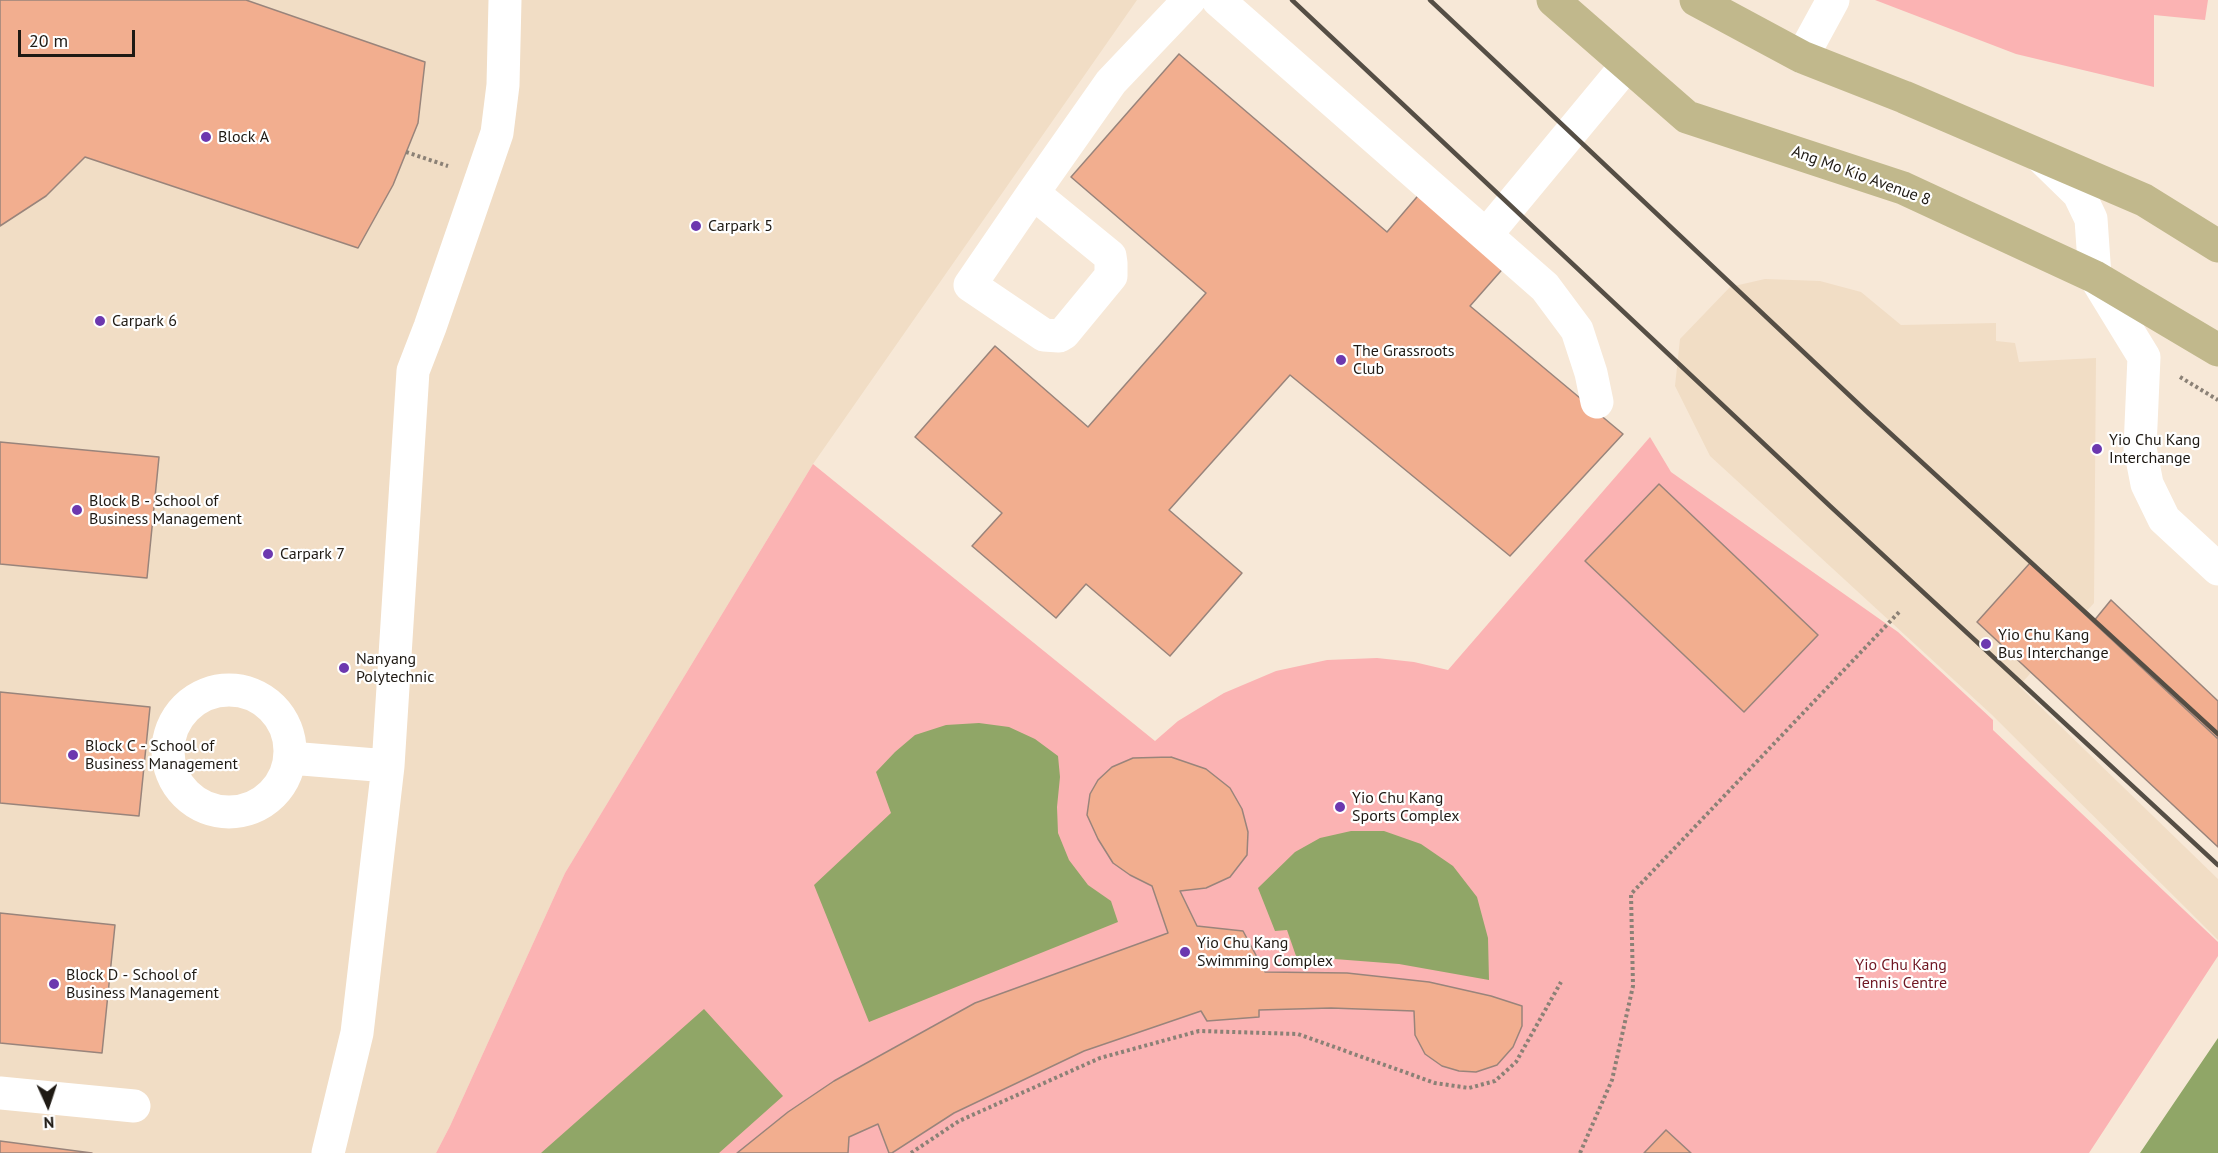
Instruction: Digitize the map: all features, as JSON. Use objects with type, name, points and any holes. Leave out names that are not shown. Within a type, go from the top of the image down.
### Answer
[{"type":"main road","name":"Ang Mo Kio Avenue 8","points":[[1553,0],[1687,117],[1903,188],[2095,277],[2218,350]]},
{"type":"main road","points":[[1696,0],[1802,57],[1904,97],[2144,200],[2218,246]]},
{"type":"lane","points":[[328,1153],[357,1034],[388,766],[413,371],[497,132],[503,86],[505,0]]},
{"type":"lane","points":[[1033,193],[1110,256],[1112,270],[1110,276],[1064,333],[1052,337],[1044,335],[970,285],[1033,193],[1112,82],[1189,0]]},
{"type":"lane","points":[[1218,0],[1545,287],[1577,330],[1591,373],[1597,402]]},
{"type":"lane","points":[[1802,57],[1833,0]]},
{"type":"lane","points":[[1486,235],[1626,66]]},
{"type":"lane","points":[[2037,153],[2079,194],[2091,219],[2095,277],[2144,357],[2140,448],[2147,484],[2164,519],[2218,569]]},
{"type":"lane","points":[[290,758],[388,766]]},
{"type":"lane","points":[[0,1093],[134,1106]]},
{"type":"path","points":[[1580,1153],[1611,1080],[1633,986],[1630,894],[1901,610]]},
{"type":"path","points":[[911,1153],[959,1121],[1100,1058],[1199,1031],[1298,1034],[1435,1083],[1469,1088],[1495,1081],[1516,1062],[1561,982]]},
{"type":"shaded area","name":"Nanyang Polytechnic","points":[[0,0],[1137,0],[813,464],[565,873],[436,1153],[0,1153]]},
{"type":"shaded area","name":"Yio Chu Kang Bus Interchange","points":[[1765,279],[1820,281],[1861,292],[1901,325],[1996,323],[1996,341],[2015,343],[2019,362],[2096,358],[2094,603],[2019,686],[2218,879],[2218,940],[1991,714],[1710,456],[1675,386],[1680,339],[1730,287]]},
{"type":"shaded area","points":[[979,723],[1009,727],[1035,739],[1058,756],[1060,777],[1057,807],[1058,833],[1069,860],[1088,885],[1111,901],[1118,922],[869,1022],[814,885],[891,813],[876,772],[895,752],[915,735],[946,725]]},
{"type":"shaded area","points":[[1351,831],[1384,831],[1421,844],[1453,866],[1477,897],[1488,938],[1489,980],[1399,964],[1296,956],[1287,930],[1275,931],[1258,888],[1295,852],[1320,838]]},
{"type":"shaded area","points":[[704,1009],[783,1096],[719,1153],[541,1153]]},
{"type":"shaded area","points":[[2218,1038],[2218,1153],[2140,1153]]},
{"type":"green space","points":[[1875,0],[2208,0],[2205,20],[2154,15],[2154,87],[2016,54]]},
{"type":"green space","name":"Yio Chu Kang Sports Complex","points":[[1650,437],[1671,472],[1898,632],[1993,720],[1993,730],[2218,942],[2218,956],[2089,1153],[436,1153],[565,873],[813,464],[1155,741],[1178,721],[1224,693],[1276,671],[1327,660],[1377,658],[1414,662],[1448,670]]},
{"type":"building","name":"Block A","points":[[0,0],[246,0],[425,62],[418,123],[393,185],[358,248],[85,157],[46,196],[0,226]]},
{"type":"building","name":"The Grassroots Club","points":[[1179,54],[1387,232],[1422,191],[1507,264],[1470,306],[1623,434],[1510,556],[1290,375],[1169,510],[1242,573],[1170,656],[1086,584],[1056,618],[972,546],[1002,513],[915,437],[995,346],[1088,427],[1206,293],[1071,177]]},
{"type":"building","name":"Block B - School of Business Management","points":[[0,442],[159,457],[147,578],[0,564]]},
{"type":"building","points":[[1659,484],[1818,635],[1744,712],[1585,561]]},
{"type":"building","points":[[2030,563],[2218,739],[2218,847],[1977,622]]},
{"type":"building","points":[[2111,600],[2218,701],[2218,739],[2093,622]]},
{"type":"building","name":"Block C - School of Business Management","points":[[0,692],[150,707],[139,816],[0,803]]},
{"type":"building","name":"Yio Chu Kang Swimming Complex","points":[[1171,757],[1206,769],[1230,788],[1242,809],[1248,832],[1247,855],[1230,877],[1206,888],[1180,891],[1197,926],[1243,931],[1265,972],[1347,973],[1429,982],[1491,996],[1522,1006],[1522,1026],[1513,1047],[1497,1065],[1476,1072],[1459,1071],[1442,1066],[1425,1054],[1415,1035],[1414,1011],[1331,1008],[1259,1010],[1259,1017],[1207,1021],[1201,1011],[1084,1051],[954,1113],[892,1153],[889,1153],[878,1124],[849,1137],[848,1153],[737,1153],[788,1112],[834,1081],[975,1003],[1168,933],[1152,886],[1113,863],[1087,815],[1090,794],[1098,780],[1112,767],[1133,758]]},
{"type":"building","name":"Block D - School of Business Management","points":[[0,913],[115,925],[102,1053],[0,1043]]},
{"type":"building","points":[[1666,1130],[1691,1153],[1644,1153]]},
{"type":"building","points":[[0,1141],[92,1153],[0,1153]]},
{"type":"railway","points":[[1292,0],[1830,506],[2218,865]]},
{"type":"railway","points":[[1430,0],[1866,411],[2218,734]]},
{"type":"place","name":"Block A","points":[[206,137]]},
{"type":"place","name":"Carpark 5","points":[[696,226]]},
{"type":"place","name":"Carpark 6","points":[[100,321]]},
{"type":"place","name":"The Grassroots Club","points":[[1341,360]]},
{"type":"place","name":"Yio Chu Kang Interchange","points":[[2097,449]]},
{"type":"place","name":"Block B - School of Business Management","points":[[77,510]]},
{"type":"place","name":"Carpark 7","points":[[268,554]]},
{"type":"place","name":"Yio Chu Kang Bus Interchange","points":[[1986,644]]},
{"type":"place","name":"Nanyang Polytechnic","points":[[344,668]]},
{"type":"place","name":"Block C - School of Business Management","points":[[73,755]]},
{"type":"place","name":"Yio Chu Kang Sports Complex","points":[[1340,807]]},
{"type":"place","name":"Yio Chu Kang Swimming Complex","points":[[1185,952]]},
{"type":"place","name":"Block D - School of Business Management","points":[[54,984]]},
{"type":"park label","name":"Yio Chu Kang Tennis Centre","points":[[1901,974]]}]
